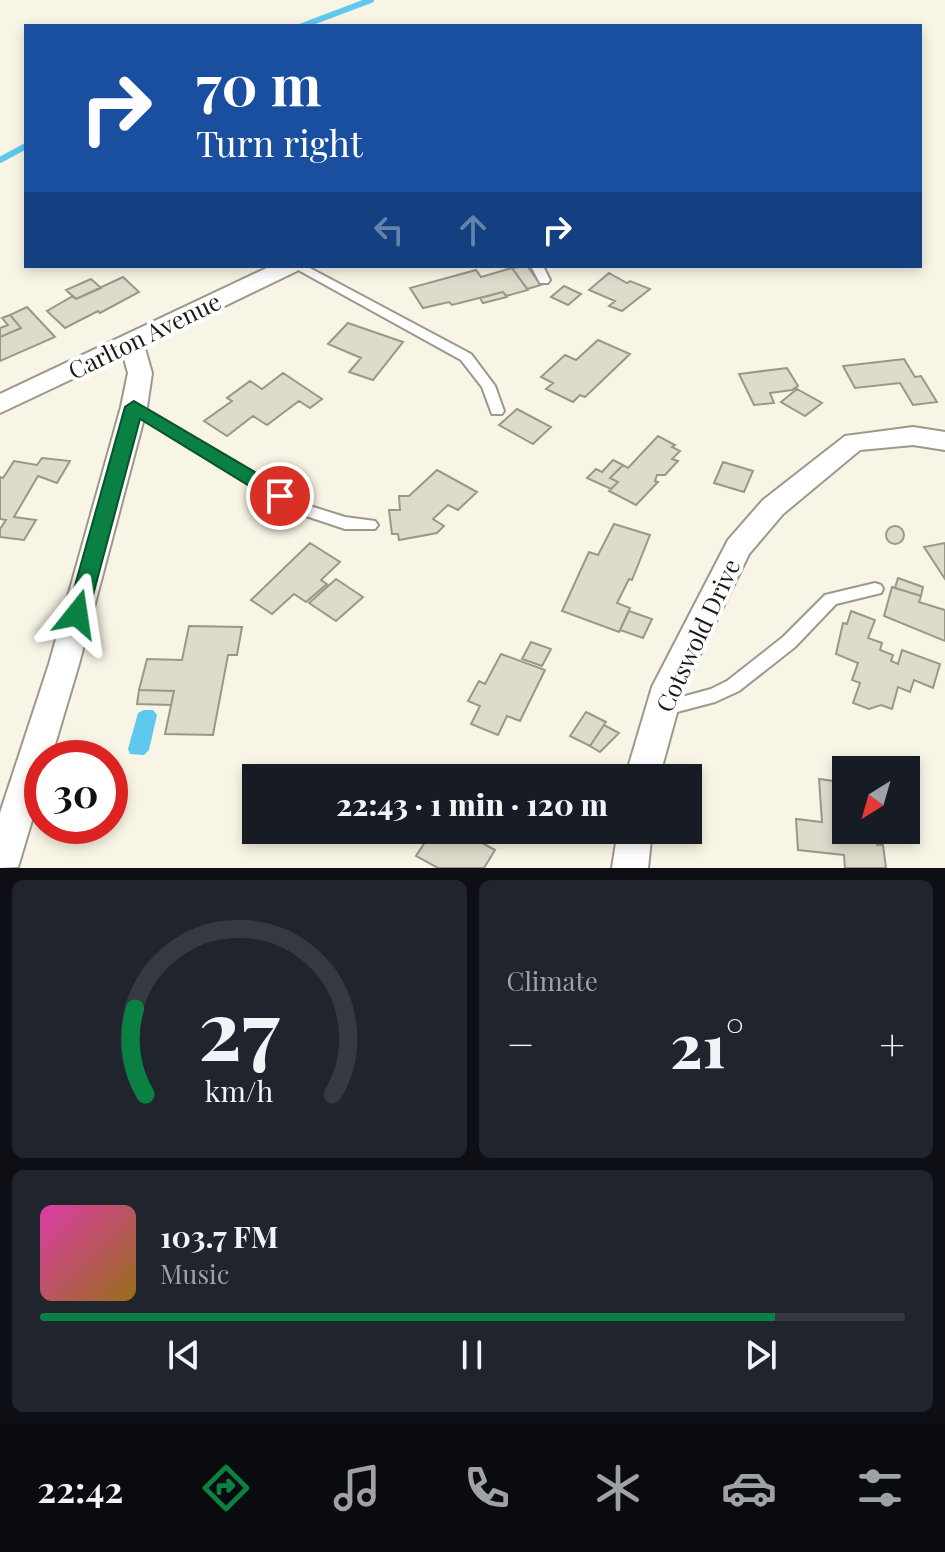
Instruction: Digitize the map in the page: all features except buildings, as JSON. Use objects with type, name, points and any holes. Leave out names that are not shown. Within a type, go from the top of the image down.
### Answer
[{"type":"street","name":"Carlton Avenue","points":[[0,404],[285,268]]},
{"type":"street","points":[[0,867],[64,664],[134,407],[140,373],[131,341]]},
{"type":"street","name":"Cotswold Drive","points":[[646,764],[660,710],[723,574],[738,548],[773,507],[854,442],[913,436],[945,441]]},
{"type":"street","points":[[630,868],[633,844]]},
{"type":"lane","points":[[301,268],[466,357],[488,386],[497,411]]},
{"type":"lane","points":[[538,268],[544,280]]},
{"type":"lane","points":[[134,407],[305,510],[345,523],[370,525]]},
{"type":"lane","points":[[660,710],[715,695],[733,686],[789,642],[831,599],[875,589]]},
{"type":"water","points":[[153,710],[157,715],[149,750],[144,755],[130,754],[128,749],[138,713]]},
{"type":"waterway","points":[[307,24],[371,0]]},
{"type":"waterway","points":[[0,160],[24,147]]},
{"type":"route","points":[[77,614],[134,407],[280,496]]}]
